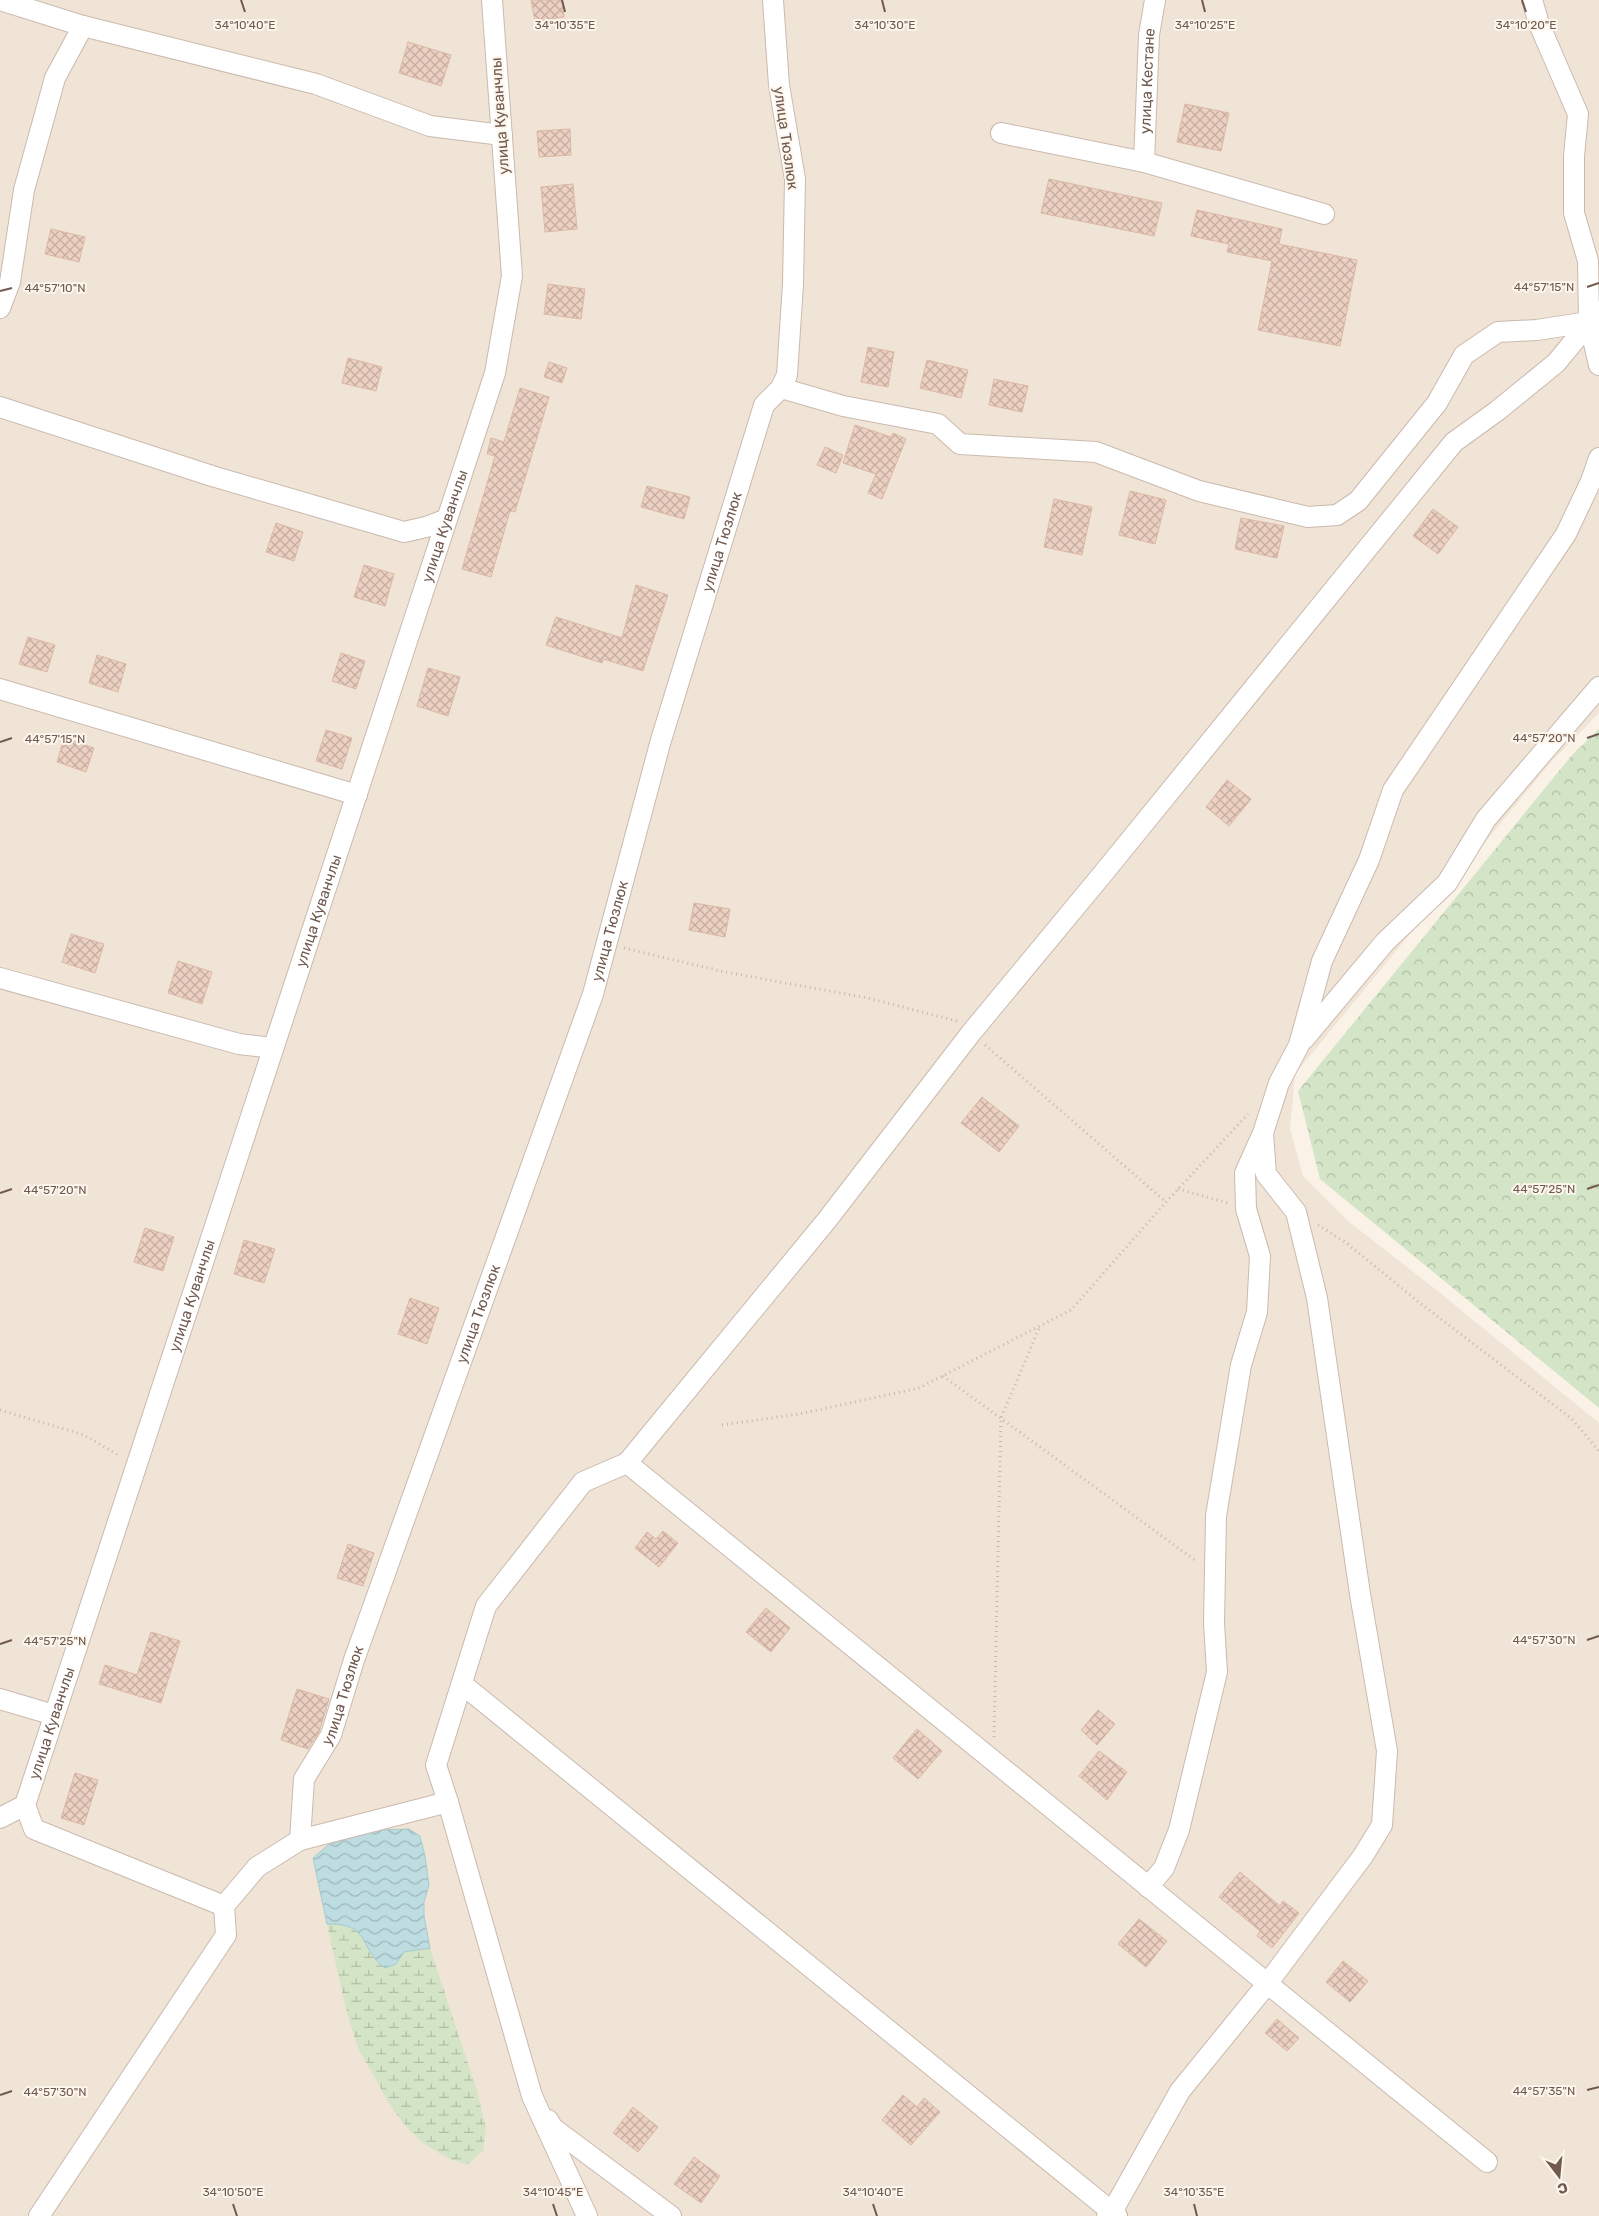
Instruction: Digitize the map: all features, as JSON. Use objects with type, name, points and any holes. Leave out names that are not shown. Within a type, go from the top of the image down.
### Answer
[{"type":"street","points":[[0,0],[82,26],[316,84],[430,126],[502,136]]},
{"type":"street","name":"улица Куванчлы","points":[[25,1804],[495,373],[512,276],[492,0]]},
{"type":"street","name":"улица Тюзлюк","points":[[300,1840],[304,1778],[331,1735],[354,1660],[593,994],[661,740],[764,405],[781,388],[787,375],[795,179],[779,85],[773,0]]},
{"type":"street","name":"улица Кестане","points":[[1144,162],[1149,35],[1154,0]]},
{"type":"street","points":[[1532,0],[1539,24],[1578,114],[1574,156],[1574,213],[1594,266],[1599,365]]},
{"type":"street","points":[[0,308],[10,282],[24,190],[55,78],[82,26]]},
{"type":"street","points":[[1001,133],[1144,162],[1324,214]]},
{"type":"street","points":[[781,388],[843,406],[938,424],[960,444],[1096,452],[1200,491],[1308,517],[1337,515],[1358,501],[1437,403],[1464,355],[1498,332],[1537,330],[1596,318]]},
{"type":"street","points":[[587,2216],[532,2096],[436,1765],[486,1606],[583,1482],[627,1463],[827,1220],[971,1033],[1454,442],[1498,411],[1556,363],[1596,318]]},
{"type":"street","points":[[0,407],[212,476],[404,532],[426,527],[447,519]]},
{"type":"street","points":[[1299,1045],[1322,961],[1369,860],[1393,790],[1566,534],[1591,481],[1599,458]]},
{"type":"street","points":[[1148,1887],[1164,1868],[1179,1830],[1217,1672],[1214,1622],[1216,1516],[1241,1365],[1256,1312],[1260,1256],[1246,1209],[1245,1172],[1263,1133],[1279,1083],[1299,1045],[1385,942],[1446,883],[1486,819],[1599,687]]},
{"type":"street","points":[[0,689],[357,794]]},
{"type":"street","points":[[0,978],[239,1044],[274,1048]]},
{"type":"street","points":[[462,1684],[1112,2215],[1180,2091],[1267,1984],[1363,1856],[1382,1825],[1388,1750],[1360,1594],[1317,1298],[1296,1212],[1266,1174],[1263,1133]]},
{"type":"street","points":[[627,1463],[1488,2162]]},
{"type":"street","points":[[0,1699],[54,1715]]},
{"type":"street","points":[[39,2216],[226,1935],[224,1906],[257,1868],[300,1840],[448,1802]]},
{"type":"street","points":[[0,1818],[25,1804],[34,1830],[224,1906]]},
{"type":"street","points":[[532,2096],[553,2128],[671,2216]]},
{"type":"path","points":[[607,943],[725,972],[868,998],[958,1021],[1166,1202]]},
{"type":"path","points":[[722,1425],[799,1414],[919,1388],[1071,1310],[1166,1202],[1250,1112]]},
{"type":"path","points":[[1296,1212],[1345,1242],[1420,1303],[1572,1419],[1599,1451]]},
{"type":"path","points":[[994,1762],[1001,1418],[1040,1326]]},
{"type":"path","points":[[942,1376],[1215,1574]]},
{"type":"path","points":[[0,1410],[84,1435],[137,1465]]},
{"type":"shaded area","points":[[0,0],[1599,0],[1599,713],[1551,762],[1295,1074],[1290,1129],[1303,1176],[1348,1221],[1439,1292],[1599,1423],[1599,2216],[0,2216]]},
{"type":"green space","points":[[1599,729],[1599,1408],[1320,1179],[1298,1091],[1572,755]]},
{"type":"green space","points":[[327,1924],[338,1924],[353,1928],[367,1944],[375,1961],[396,1964],[404,1952],[430,1948],[477,2091],[486,2128],[483,2151],[467,2165],[435,2151],[422,2141],[410,2131],[391,2106],[362,2055],[351,2028]]},
{"type":"water","points":[[409,1829],[420,1836],[425,1856],[429,1885],[424,1902],[424,1916],[430,1948],[404,1952],[396,1964],[385,1968],[371,1953],[358,1932],[341,1925],[327,1924],[313,1858],[328,1845],[375,1830]]},
{"type":"building","points":[[531,0],[562,0],[564,17],[535,21]]},
{"type":"building","points":[[408,42],[451,55],[441,86],[399,73]]},
{"type":"building","points":[[1185,104],[1229,113],[1221,151],[1177,142]]},
{"type":"building","points":[[570,129],[571,155],[539,157],[537,131]]},
{"type":"building","points":[[1049,179],[1162,203],[1154,236],[1041,213]]},
{"type":"building","points":[[573,184],[577,229],[545,232],[541,187]]},
{"type":"building","points":[[1197,210],[1282,229],[1279,244],[1357,260],[1340,346],[1258,330],[1272,261],[1227,252],[1229,244],[1191,236]]},
{"type":"building","points":[[51,229],[85,237],[79,262],[45,254]]},
{"type":"building","points":[[548,284],[585,289],[581,319],[544,314]]},
{"type":"building","points":[[868,347],[894,352],[888,387],[861,382]]},
{"type":"building","points":[[348,358],[382,367],[376,391],[342,383]]},
{"type":"building","points":[[927,360],[968,370],[961,398],[920,388]]},
{"type":"building","points":[[549,362],[567,368],[562,383],[544,377]]},
{"type":"building","points":[[994,379],[1028,386],[1022,412],[989,405]]},
{"type":"building","points":[[520,388],[549,397],[515,512],[510,511],[491,577],[462,569],[495,456],[487,454],[491,438],[504,442]]},
{"type":"building","points":[[855,425],[891,437],[893,433],[906,439],[882,499],[868,493],[876,474],[843,463]]},
{"type":"building","points":[[825,447],[843,455],[836,473],[817,465]]},
{"type":"building","points":[[647,486],[690,497],[684,519],[641,507]]},
{"type":"building","points":[[1130,491],[1166,500],[1155,544],[1119,535]]},
{"type":"building","points":[[1054,499],[1092,507],[1082,555],[1044,547]]},
{"type":"building","points":[[1433,509],[1458,527],[1438,554],[1413,536]]},
{"type":"building","points":[[1241,518],[1284,526],[1277,558],[1235,549]]},
{"type":"building","points":[[276,523],[303,532],[294,561],[266,552]]},
{"type":"building","points":[[364,565],[394,574],[385,606],[354,597]]},
{"type":"building","points":[[636,585],[668,595],[643,671],[603,659],[602,663],[546,645],[556,617],[622,638]]},
{"type":"building","points":[[28,637],[55,645],[47,672],[19,664]]},
{"type":"building","points":[[341,653],[365,661],[356,689],[332,681]]},
{"type":"building","points":[[97,655],[126,664],[118,692],[89,683]]},
{"type":"building","points":[[428,668],[460,677],[448,716],[417,706]]},
{"type":"building","points":[[326,730],[352,738],[342,769],[316,761]]},
{"type":"building","points":[[64,738],[94,748],[86,772],[57,762]]},
{"type":"building","points":[[1227,780],[1251,799],[1229,826],[1206,807]]},
{"type":"building","points":[[694,903],[730,909],[725,937],[689,930]]},
{"type":"building","points":[[71,934],[104,944],[95,973],[62,962]]},
{"type":"building","points":[[178,961],[212,972],[202,1004],[168,993]]},
{"type":"building","points":[[982,1097],[1019,1126],[999,1152],[961,1123]]},
{"type":"building","points":[[145,1228],[174,1237],[163,1271],[134,1262]]},
{"type":"building","points":[[244,1240],[275,1249],[264,1283],[234,1274]]},
{"type":"building","points":[[410,1298],[439,1308],[427,1344],[398,1334]]},
{"type":"building","points":[[663,1531],[678,1543],[659,1567],[635,1548],[647,1532],[656,1539]]},
{"type":"building","points":[[348,1544],[374,1553],[363,1586],[337,1578]]},
{"type":"building","points":[[766,1608],[790,1628],[771,1652],[746,1632]]},
{"type":"building","points":[[151,1632],[180,1641],[161,1703],[99,1684],[105,1665],[137,1675]]},
{"type":"building","points":[[297,1689],[329,1699],[319,1732],[308,1749],[281,1740]]},
{"type":"building","points":[[1098,1710],[1115,1724],[1097,1745],[1081,1730]]},
{"type":"building","points":[[917,1729],[942,1751],[918,1779],[893,1758]]},
{"type":"building","points":[[1099,1751],[1127,1772],[1107,1800],[1079,1776]]},
{"type":"building","points":[[75,1773],[98,1780],[84,1825],[61,1818]]},
{"type":"building","points":[[1240,1872],[1280,1906],[1283,1901],[1299,1913],[1272,1948],[1257,1936],[1260,1931],[1219,1897]]},
{"type":"building","points":[[1139,1919],[1167,1941],[1146,1967],[1118,1944]]},
{"type":"building","points":[[1343,1961],[1368,1981],[1350,2002],[1326,1982]]},
{"type":"building","points":[[1277,2019],[1299,2038],[1287,2051],[1265,2033]]},
{"type":"building","points":[[903,2095],[917,2107],[924,2098],[940,2112],[911,2145],[882,2120]]},
{"type":"building","points":[[633,2107],[658,2127],[638,2152],[613,2133]]},
{"type":"building","points":[[694,2157],[720,2176],[701,2203],[674,2184]]}]
